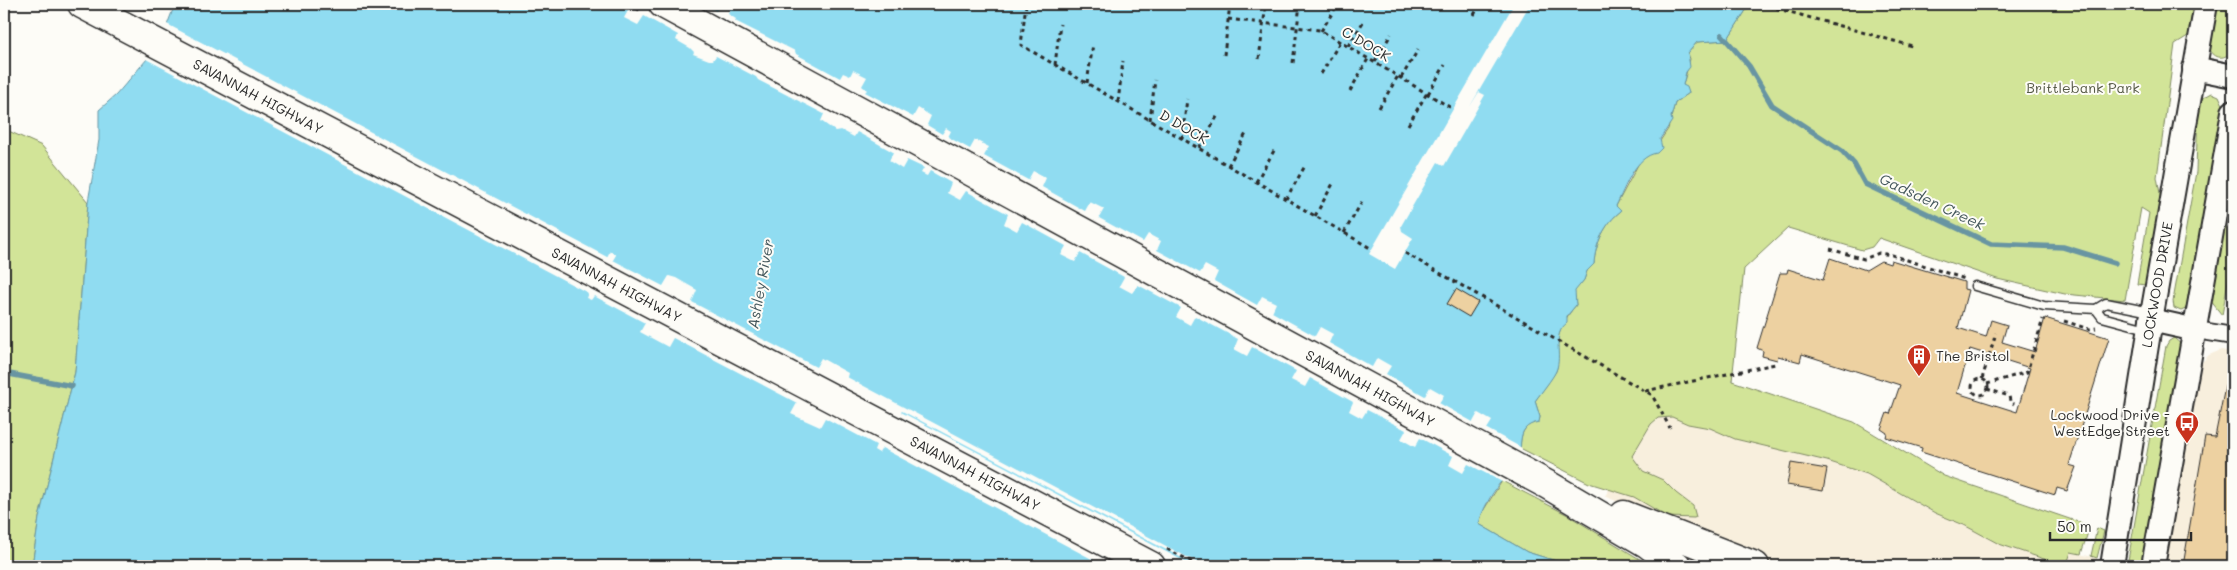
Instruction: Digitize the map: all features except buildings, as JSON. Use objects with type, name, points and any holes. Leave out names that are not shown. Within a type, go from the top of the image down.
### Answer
[{"type":"highway","name":"SAVANNAH HIGHWAY","points":[[82,4],[1151,566]]},
{"type":"highway","name":"SAVANNAH HIGHWAY","points":[[663,4],[1548,485],[1648,544],[1677,566]]},
{"type":"highway","points":[[1548,485],[1755,566]]},
{"type":"main road","name":"LOCKWOOD DRIVE","points":[[2112,566],[2151,321],[2206,4]]},
{"type":"main road","points":[[2194,68],[2233,76]]},
{"type":"main road","points":[[2153,566],[2233,112]]},
{"type":"main road","points":[[2151,321],[2196,330]]},
{"type":"street","points":[[2196,330],[2233,336]]},
{"type":"lane","points":[[1975,286],[2044,306],[2096,309],[2106,303],[2151,321]]},
{"type":"lane","points":[[2096,309],[2102,318],[2151,321]]},
{"type":"path","name":"D DOCK","points":[[1026,4],[1021,45],[1372,249]]},
{"type":"path","points":[[1224,55],[1230,4]]},
{"type":"path","points":[[1259,59],[1266,4]]},
{"type":"path","points":[[1293,63],[1300,4]]},
{"type":"path","points":[[1321,31],[1338,4]]},
{"type":"path","points":[[1474,15],[1480,4]]},
{"type":"path","points":[[1761,4],[1912,46]]},
{"type":"path","name":"C DOCK","points":[[1228,19],[1321,31],[1453,109]]},
{"type":"path","points":[[1348,46],[1365,19]]},
{"type":"path","points":[[1056,65],[1060,24]]},
{"type":"path","points":[[1375,62],[1391,34]]},
{"type":"path","points":[[1321,74],[1340,42]]},
{"type":"path","points":[[1087,83],[1093,44]]},
{"type":"path","points":[[1379,108],[1418,50]]},
{"type":"path","points":[[1350,91],[1368,58]]},
{"type":"path","points":[[1118,102],[1123,61]]},
{"type":"path","points":[[1408,125],[1444,65]]},
{"type":"path","points":[[1150,120],[1156,80]]},
{"type":"path","points":[[1182,139],[1187,99]]},
{"type":"path","points":[[1199,148],[1218,115]]},
{"type":"path","points":[[1228,166],[1247,132]]},
{"type":"path","points":[[1256,182],[1275,149]]},
{"type":"path","points":[[1286,199],[1305,166]]},
{"type":"path","points":[[1315,216],[1334,182]]},
{"type":"path","points":[[1344,233],[1363,200]]},
{"type":"path","points":[[1830,248],[1864,258],[1879,253],[1892,255],[1968,279],[1975,286]]},
{"type":"path","points":[[1405,253],[1652,395],[1670,428]]},
{"type":"path","points":[[1987,384],[2027,372],[2043,317],[2047,315]]},
{"type":"path","points":[[2056,318],[2089,329],[2101,329]]},
{"type":"path","points":[[1996,333],[1982,379],[1973,383],[1973,390],[1979,394],[1987,389],[2009,396],[2010,401],[2014,404]]},
{"type":"path","points":[[1644,391],[1775,364]]},
{"type":"path","points":[[1982,379],[1987,384],[1987,389]]},
{"type":"shaded area","points":[[2233,171],[2233,228],[2225,227]]},
{"type":"shaded area","points":[[2221,350],[2233,352],[2233,566],[2164,566],[2200,364],[2209,355]]},
{"type":"shaded area","points":[[1672,417],[1688,424],[1710,428],[1735,439],[1827,461],[1867,474],[1934,513],[1964,525],[1999,544],[2047,560],[2071,552],[2097,558],[2096,566],[1773,566],[1659,521],[1605,496],[1651,424],[1658,418]]},
{"type":"green space","name":"Brittlebank Park","points":[[1750,4],[2196,4],[2191,34],[2175,44],[2157,177],[2161,199],[2146,285],[2137,284],[2149,213],[2141,208],[2125,300],[2065,294],[1997,279],[1879,238],[1872,247],[1862,250],[1788,228],[1744,269],[1732,381],[1854,422],[1944,476],[2090,526],[2081,554],[2071,552],[2067,564],[2047,560],[1999,544],[1964,525],[1935,513],[1867,474],[1827,461],[1735,439],[1710,428],[1688,424],[1672,417],[1658,418],[1651,424],[1632,456],[1643,471],[1663,480],[1693,506],[1696,517],[1694,518],[1668,517],[1634,497],[1589,483],[1520,448],[1521,438],[1526,428],[1539,421],[1540,417],[1535,401],[1556,371],[1558,362],[1557,342],[1560,330],[1576,305],[1574,291],[1594,264],[1596,249],[1602,234],[1621,211],[1616,206],[1640,161],[1652,153],[1668,129],[1675,103],[1689,93],[1683,85],[1690,59],[1688,53],[1697,42],[1727,40]]},
{"type":"green space","points":[[2215,4],[2233,4],[2233,50],[2223,57],[2217,57],[2209,48]]},
{"type":"green space","points":[[2212,93],[2219,96],[2224,107],[2188,308],[2181,311],[2174,308],[2173,301],[2196,172],[2198,104],[2203,98]]},
{"type":"green space","points":[[4,129],[42,146],[88,202],[75,372],[39,518],[32,566],[4,566]]},
{"type":"green space","points":[[2225,227],[2233,228],[2233,253],[2222,315],[2210,300]]},
{"type":"green space","points":[[2174,338],[2183,346],[2144,566],[2127,566],[2166,346]]},
{"type":"green space","points":[[1502,481],[1566,514],[1651,566],[1572,566],[1527,552],[1479,524],[1483,511]]},
{"type":"green space","points":[[2097,528],[2104,531],[2097,558],[2091,556]]},
{"type":"water","name":"Ashley River","points":[[175,4],[1750,4],[1727,40],[1697,42],[1688,53],[1690,67],[1686,72],[1683,85],[1687,87],[1689,93],[1675,103],[1671,117],[1672,121],[1660,139],[1662,148],[1657,153],[1649,155],[1643,160],[1627,182],[1616,206],[1621,211],[1602,234],[1596,249],[1594,264],[1587,271],[1584,280],[1575,291],[1576,305],[1567,316],[1567,323],[1562,328],[1558,339],[1558,365],[1556,371],[1535,401],[1540,417],[1539,422],[1525,428],[1522,433],[1519,458],[1516,465],[1493,492],[1480,519],[1479,524],[1527,552],[1572,566],[32,566],[39,518],[75,372],[88,202],[99,140],[99,110],[116,95],[160,44]]},
{"type":"pier","points":[[621,4],[703,4],[716,11],[721,4],[730,9],[728,14],[736,19],[735,21],[795,51],[796,54],[840,78],[843,73],[850,76],[853,70],[867,77],[862,86],[867,90],[865,92],[913,117],[918,108],[931,116],[927,125],[942,134],[946,128],[951,131],[948,137],[970,149],[975,140],[989,147],[984,156],[1028,180],[1033,171],[1046,178],[1042,187],[1085,211],[1090,202],[1104,209],[1099,218],[1143,242],[1148,234],[1161,241],[1157,250],[1200,273],[1205,265],[1218,272],[1214,281],[1257,305],[1262,296],[1276,303],[1272,312],[1315,336],[1320,327],[1333,334],[1329,343],[1372,367],[1377,358],[1391,366],[1386,374],[1425,396],[1430,387],[1444,395],[1439,403],[1473,422],[1478,413],[1492,421],[1487,429],[1522,448],[1518,466],[1504,483],[1468,464],[1463,473],[1449,465],[1453,456],[1420,438],[1415,447],[1401,439],[1406,430],[1367,410],[1362,418],[1349,411],[1353,402],[1310,378],[1305,387],[1291,380],[1296,371],[1252,347],[1247,356],[1234,349],[1238,339],[1195,316],[1190,325],[1176,317],[1181,308],[1138,285],[1132,293],[1119,286],[1124,277],[1080,253],[1075,262],[1061,255],[1066,246],[1022,222],[1017,231],[1004,224],[1008,214],[966,191],[960,200],[947,193],[951,183],[930,171],[927,176],[921,173],[924,168],[907,160],[902,169],[889,161],[893,152],[857,132],[854,137],[841,130],[835,131],[821,121],[824,114],[716,56],[713,60],[709,60],[693,54],[694,52],[690,48],[676,40],[678,35],[644,16],[638,25],[624,18],[629,9]]},
{"type":"pier","points":[[1514,4],[1530,4],[1469,108],[1479,92],[1485,95],[1444,166],[1438,162],[1401,226],[1402,231],[1413,238],[1395,269],[1369,254]]},
{"type":"pier","points":[[165,23],[607,257],[610,251],[616,255],[613,260],[663,286],[669,276],[676,278],[697,290],[692,302],[816,367],[821,358],[848,373],[847,377],[1204,566],[1197,566],[902,411],[1193,566],[1105,566],[882,448],[879,453],[874,450],[876,445],[825,418],[820,427],[791,414],[797,403],[673,338],[668,347],[640,332],[645,323],[594,296],[591,300],[586,298],[588,293],[144,58],[158,42]]},
{"type":"waterway","name":"Gadsden Creek","points":[[1722,35],[1749,66],[1772,105],[1842,151],[1854,164],[1865,184],[1991,244],[2063,247],[2115,263]]},
{"type":"waterway","points":[[4,373],[72,386]]},
{"type":"place","name":"The Bristol","points":[[1919,377]]},
{"type":"place","name":"Lockwood Drive - WestEdge Street","points":[[2187,444]]}]
